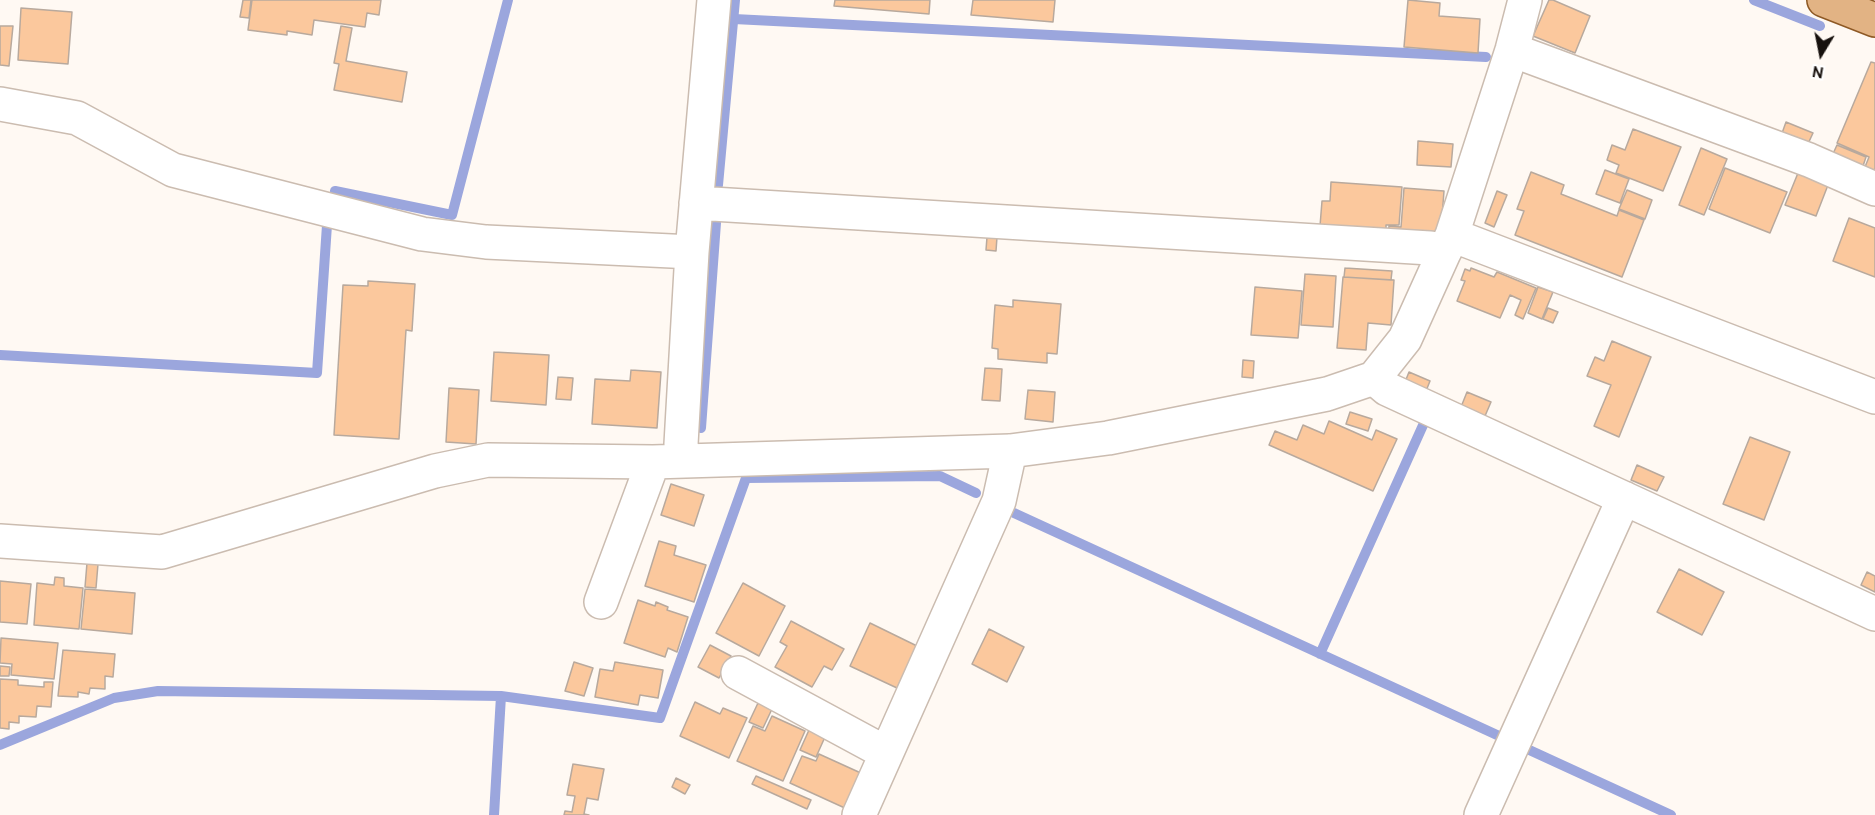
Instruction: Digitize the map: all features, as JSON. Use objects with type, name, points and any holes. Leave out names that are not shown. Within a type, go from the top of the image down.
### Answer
[{"type":"main road","points":[[1824,0],[1875,20]]},
{"type":"street","points":[[602,602],[668,461],[681,444],[692,252],[714,0]]},
{"type":"street","points":[[0,542],[162,552],[435,471],[488,460],[668,461],[1010,451],[1108,438],[1315,396],[1374,378],[1405,339],[1448,243],[1512,50],[1525,0]]},
{"type":"street","points":[[1512,50],[1809,160],[1875,189]]},
{"type":"street","points":[[0,104],[76,118],[173,170],[423,234],[486,242],[692,252]]},
{"type":"street","points":[[696,203],[1430,248],[1448,243],[1875,397]]},
{"type":"street","points":[[1374,378],[1387,389],[1875,614]]},
{"type":"street","points":[[859,815],[999,501],[1010,451]]},
{"type":"street","points":[[1481,815],[1624,498]]},
{"type":"street","points":[[738,673],[885,753]]},
{"type":"building","points":[[243,0],[251,0],[249,18],[240,17]]},
{"type":"building","points":[[252,0],[381,0],[379,15],[367,13],[365,27],[314,20],[312,35],[287,31],[287,35],[248,30]]},
{"type":"building","points":[[835,0],[930,0],[929,14],[834,6]]},
{"type":"building","points":[[973,0],[1055,0],[1053,22],[971,15]]},
{"type":"building","points":[[1408,0],[1440,3],[1439,16],[1480,19],[1478,53],[1404,47]]},
{"type":"building","points":[[1549,0],[1590,16],[1575,53],[1533,36]]},
{"type":"building","points":[[21,8],[72,12],[68,64],[18,60]]},
{"type":"building","points":[[0,26],[13,26],[9,66],[0,65]]},
{"type":"building","points":[[341,26],[352,28],[346,61],[407,72],[402,102],[334,90],[339,64],[334,63]]},
{"type":"building","points":[[1871,62],[1875,63],[1875,171],[1865,167],[1869,157],[1837,143]]},
{"type":"building","points":[[1786,122],[1813,133],[1807,146],[1781,136]]},
{"type":"building","points":[[1633,129],[1681,147],[1663,191],[1616,173],[1619,165],[1607,160],[1612,145],[1625,150]]},
{"type":"building","points":[[1418,141],[1453,144],[1451,167],[1417,165]]},
{"type":"building","points":[[1837,145],[1866,157],[1862,169],[1832,156]]},
{"type":"building","points":[[1701,148],[1727,159],[1704,215],[1679,205]]},
{"type":"building","points":[[1725,168],[1787,192],[1770,233],[1709,209]]},
{"type":"building","points":[[1605,170],[1629,179],[1620,203],[1596,194]]},
{"type":"building","points":[[1531,172],[1564,185],[1561,194],[1617,216],[1619,210],[1644,220],[1622,277],[1515,235],[1524,211],[1517,209]]},
{"type":"building","points":[[1798,173],[1828,185],[1816,216],[1785,205]]},
{"type":"building","points":[[1331,182],[1402,187],[1399,225],[1386,225],[1386,231],[1320,226],[1322,201],[1330,201]]},
{"type":"building","points":[[1404,188],[1444,191],[1441,230],[1432,236],[1388,235],[1389,226],[1401,227]]},
{"type":"building","points":[[1627,190],[1652,200],[1645,219],[1619,209]]},
{"type":"building","points":[[1497,191],[1507,195],[1494,227],[1485,223]]},
{"type":"building","points":[[1849,218],[1875,228],[1875,277],[1833,261]]},
{"type":"building","points":[[987,237],[997,237],[996,251],[986,250]]},
{"type":"building","points":[[1345,268],[1392,271],[1391,280],[1344,277]]},
{"type":"building","points":[[1471,268],[1494,277],[1497,272],[1536,288],[1523,319],[1515,315],[1521,300],[1510,295],[1500,318],[1457,301],[1465,281],[1461,280],[1465,269],[1470,271]]},
{"type":"building","points":[[1305,274],[1336,276],[1333,327],[1301,325]]},
{"type":"building","points":[[1343,277],[1394,280],[1391,325],[1368,323],[1366,350],[1337,348]]},
{"type":"building","points":[[368,281],[415,284],[412,331],[406,330],[399,439],[334,435],[343,285],[368,286]]},
{"type":"building","points":[[1255,287],[1302,291],[1298,338],[1251,335]]},
{"type":"building","points":[[1538,287],[1553,292],[1542,319],[1528,313]]},
{"type":"building","points":[[1013,300],[1061,304],[1057,354],[1047,353],[1047,363],[998,359],[998,349],[992,348],[995,305],[1013,307]]},
{"type":"building","points":[[1548,308],[1558,312],[1553,323],[1543,319]]},
{"type":"building","points":[[1612,341],[1651,357],[1619,437],[1594,426],[1611,385],[1587,376],[1595,357],[1604,361]]},
{"type":"building","points":[[494,352],[549,355],[546,405],[491,401]]},
{"type":"building","points":[[1243,360],[1254,361],[1253,378],[1242,377]]},
{"type":"building","points":[[985,368],[1002,369],[1000,401],[982,400]]},
{"type":"building","points":[[631,370],[661,372],[657,428],[592,424],[595,379],[630,381]]},
{"type":"building","points":[[1409,372],[1430,381],[1426,391],[1405,382]]},
{"type":"building","points":[[558,377],[573,378],[571,400],[556,399]]},
{"type":"building","points":[[449,388],[479,390],[476,444],[446,442]]},
{"type":"building","points":[[1028,390],[1055,392],[1053,422],[1025,419]]},
{"type":"building","points":[[1467,392],[1491,402],[1485,416],[1461,407]]},
{"type":"building","points":[[1350,412],[1372,419],[1368,431],[1346,424]]},
{"type":"building","points":[[1329,421],[1372,440],[1376,430],[1397,439],[1373,491],[1269,445],[1275,431],[1297,440],[1303,425],[1324,434]]},
{"type":"building","points":[[1750,437],[1790,452],[1764,520],[1723,504]]},
{"type":"building","points":[[1637,465],[1664,477],[1657,491],[1631,480]]},
{"type":"building","points":[[671,484],[704,495],[694,526],[661,515]]},
{"type":"building","points":[[659,541],[676,546],[674,555],[706,565],[694,602],[645,586]]},
{"type":"building","points":[[87,563],[98,564],[96,588],[85,587]]},
{"type":"building","points":[[1679,569],[1724,592],[1702,635],[1657,612]]},
{"type":"building","points":[[1867,572],[1875,576],[1875,592],[1861,585]]},
{"type":"building","points":[[55,577],[64,578],[64,586],[83,588],[79,629],[34,625],[37,583],[54,585]]},
{"type":"building","points":[[0,581],[31,584],[27,624],[0,622]]},
{"type":"building","points":[[743,583],[785,606],[759,656],[716,633]]},
{"type":"building","points":[[85,589],[135,593],[132,634],[81,629]]},
{"type":"building","points":[[638,600],[655,606],[656,602],[668,607],[667,610],[688,617],[677,652],[668,648],[665,657],[624,643]]},
{"type":"building","points":[[791,621],[844,649],[832,670],[824,666],[812,687],[775,667],[787,646],[780,642]]},
{"type":"building","points":[[870,623],[917,646],[897,688],[850,666]]},
{"type":"building","points":[[989,629],[1024,647],[1007,682],[972,664]]},
{"type":"building","points":[[1,638],[58,643],[54,679],[11,675],[12,664],[0,663]]},
{"type":"building","points":[[710,645],[731,656],[719,678],[698,667]]},
{"type":"building","points":[[63,650],[115,654],[113,677],[105,676],[105,689],[90,688],[89,694],[78,692],[78,697],[58,696]]},
{"type":"building","points":[[574,662],[593,668],[584,696],[565,691]]},
{"type":"building","points":[[615,662],[663,670],[658,698],[640,695],[638,705],[595,697],[600,669],[613,671]]},
{"type":"building","points":[[0,666],[10,667],[9,676],[0,676]]},
{"type":"building","points":[[0,679],[18,680],[18,685],[44,687],[44,682],[53,682],[51,707],[37,706],[36,717],[19,716],[19,723],[9,722],[9,729],[0,728]]},
{"type":"building","points":[[695,702],[720,714],[723,708],[747,718],[729,758],[680,736]]},
{"type":"building","points":[[758,703],[772,709],[763,728],[749,722]]},
{"type":"building","points":[[772,716],[805,731],[783,781],[737,761],[753,726],[765,731]]},
{"type":"building","points":[[809,730],[825,737],[816,757],[800,750]]},
{"type":"building","points":[[819,754],[863,774],[847,809],[790,783],[802,756],[816,761]]},
{"type":"building","points":[[573,764],[604,769],[598,800],[587,798],[584,814],[589,815],[564,815],[565,811],[572,812],[575,796],[567,795]]},
{"type":"building","points":[[756,776],[811,800],[807,809],[752,784]]},
{"type":"building","points":[[676,778],[690,785],[685,794],[672,787]]},
{"type":"waterway","points":[[335,191],[452,215],[508,0]]},
{"type":"waterway","points":[[718,185],[735,0]]},
{"type":"waterway","points":[[1754,0],[1820,26]]},
{"type":"waterway","points":[[734,19],[1486,57]]},
{"type":"waterway","points":[[701,428],[716,223]]},
{"type":"waterway","points":[[0,355],[317,373],[327,225]]},
{"type":"waterway","points":[[1320,654],[1424,423]]},
{"type":"waterway","points":[[0,745],[114,698],[158,691],[501,696],[660,718],[746,478],[940,476],[976,493]]},
{"type":"waterway","points":[[1014,513],[1497,735]]},
{"type":"waterway","points":[[494,815],[501,696]]},
{"type":"waterway","points":[[1525,748],[1671,815]]}]
